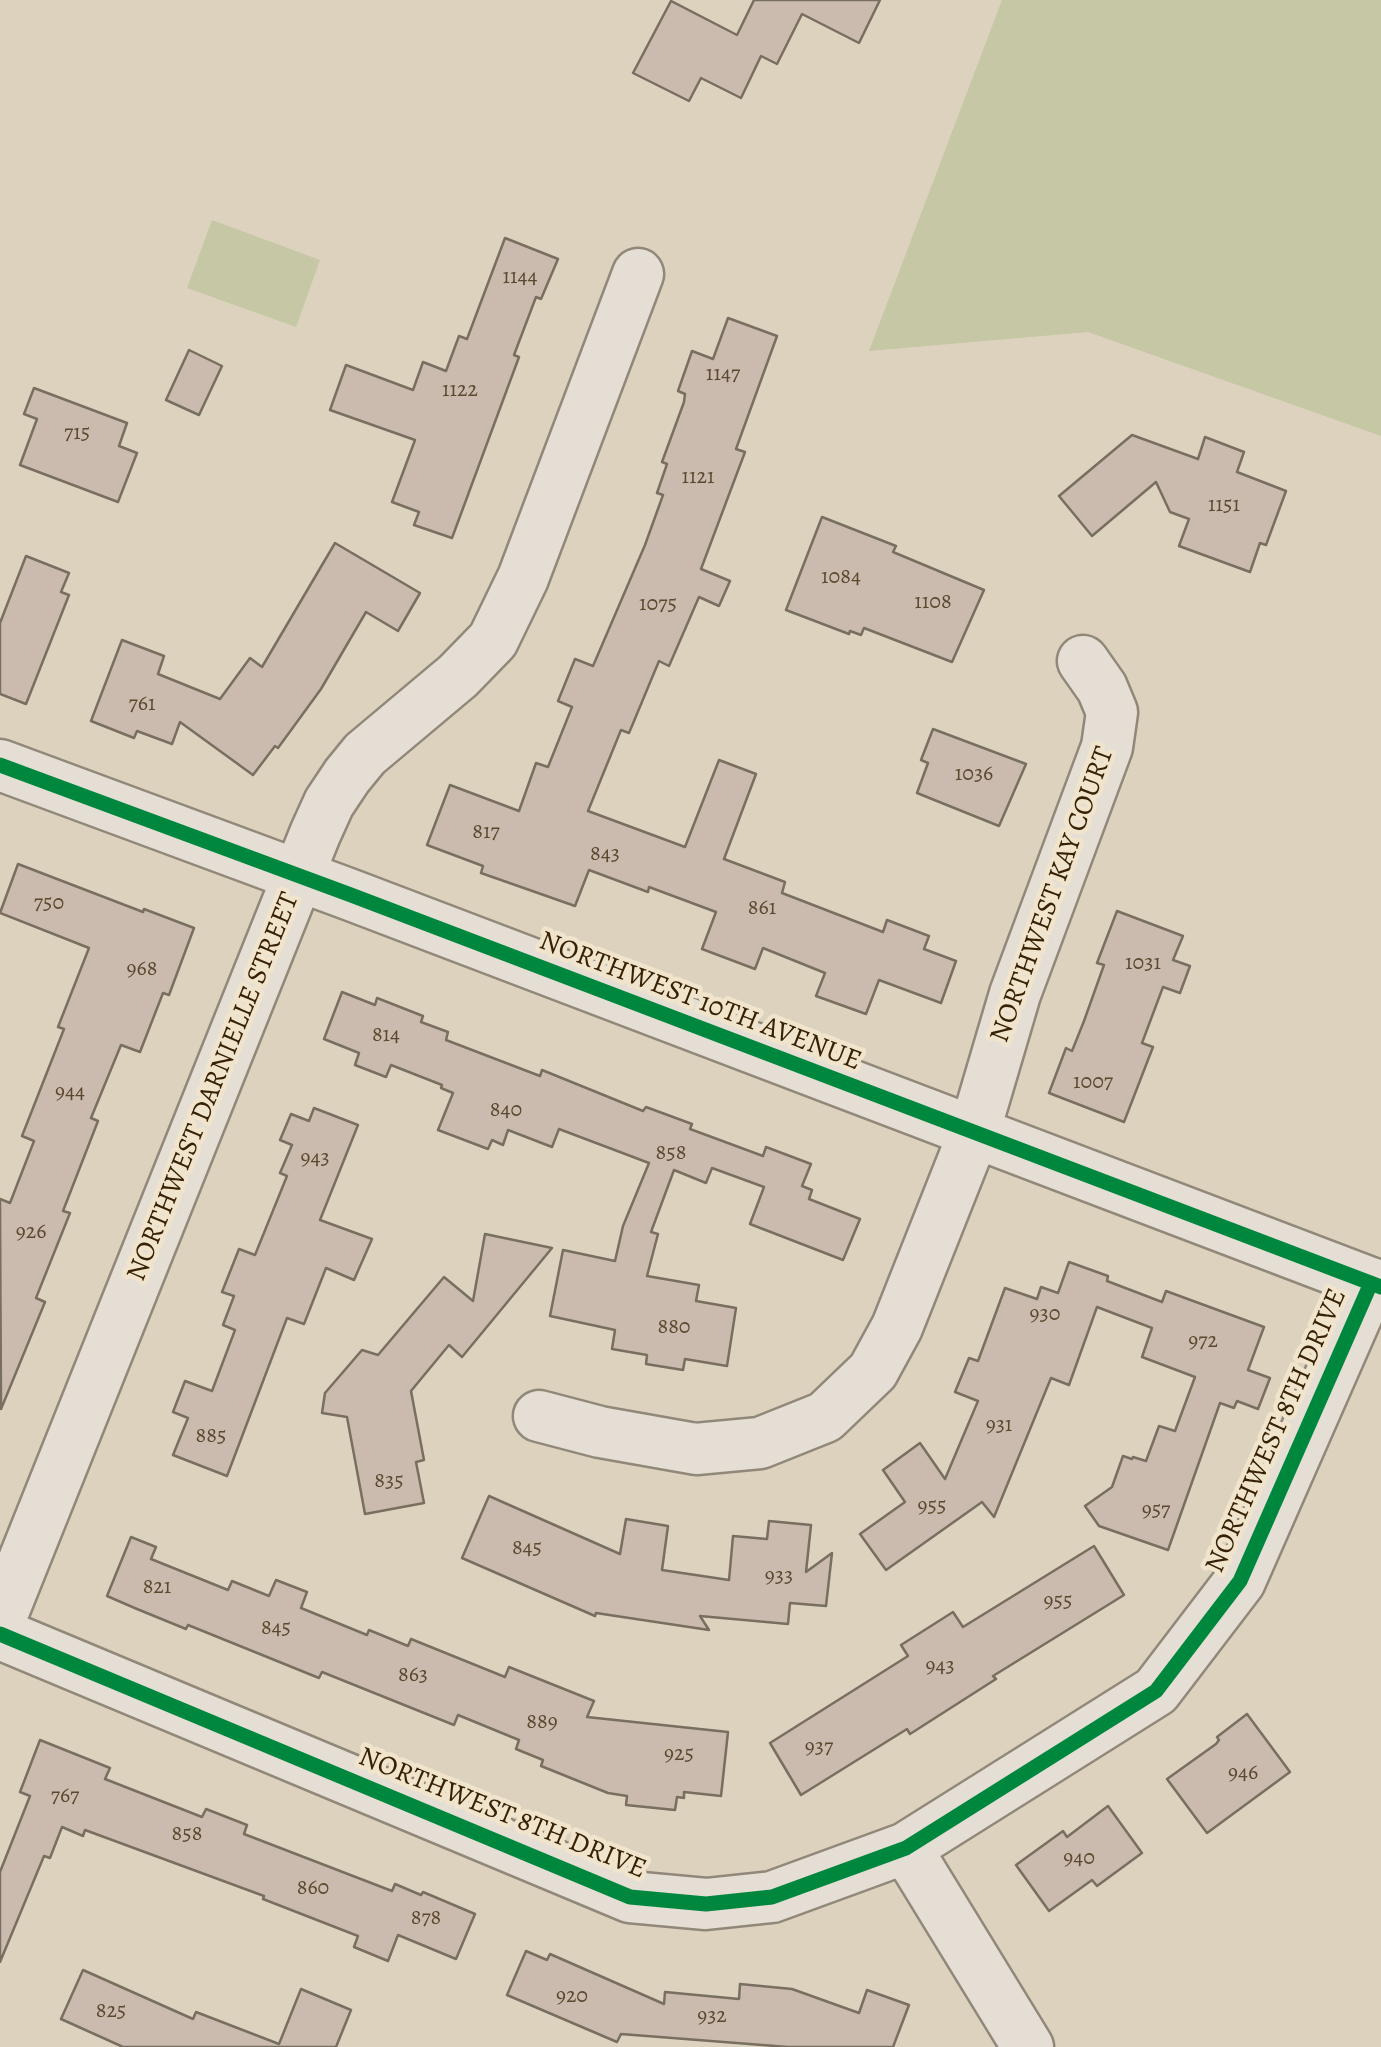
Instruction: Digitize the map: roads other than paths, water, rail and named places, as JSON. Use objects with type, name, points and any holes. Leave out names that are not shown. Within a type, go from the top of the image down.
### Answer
[{"type":"street","name":"NORTHWEST DARNIELLE STREET","points":[[0,1620],[330,803],[365,754],[458,676],[493,640],[523,578],[638,274]]},
{"type":"street","name":"NORTHWEST KAY COURT","points":[[540,1416],[696,1450],[760,1443],[825,1417],[873,1371],[897,1327],[974,1133],[1015,994],[1108,747],[1112,712],[1102,688],[1083,661]]},
{"type":"street","name":"NORTHWEST 10TH AVENUE","points":[[0,765],[1376,1285]]},
{"type":"street","name":"NORTHWEST 8TH DRIVE","points":[[0,1634],[630,1897],[706,1904],[772,1898],[906,1848],[1156,1691],[1240,1581],[1376,1285]]},
{"type":"street","points":[[906,1848],[1028,2047]]}]
